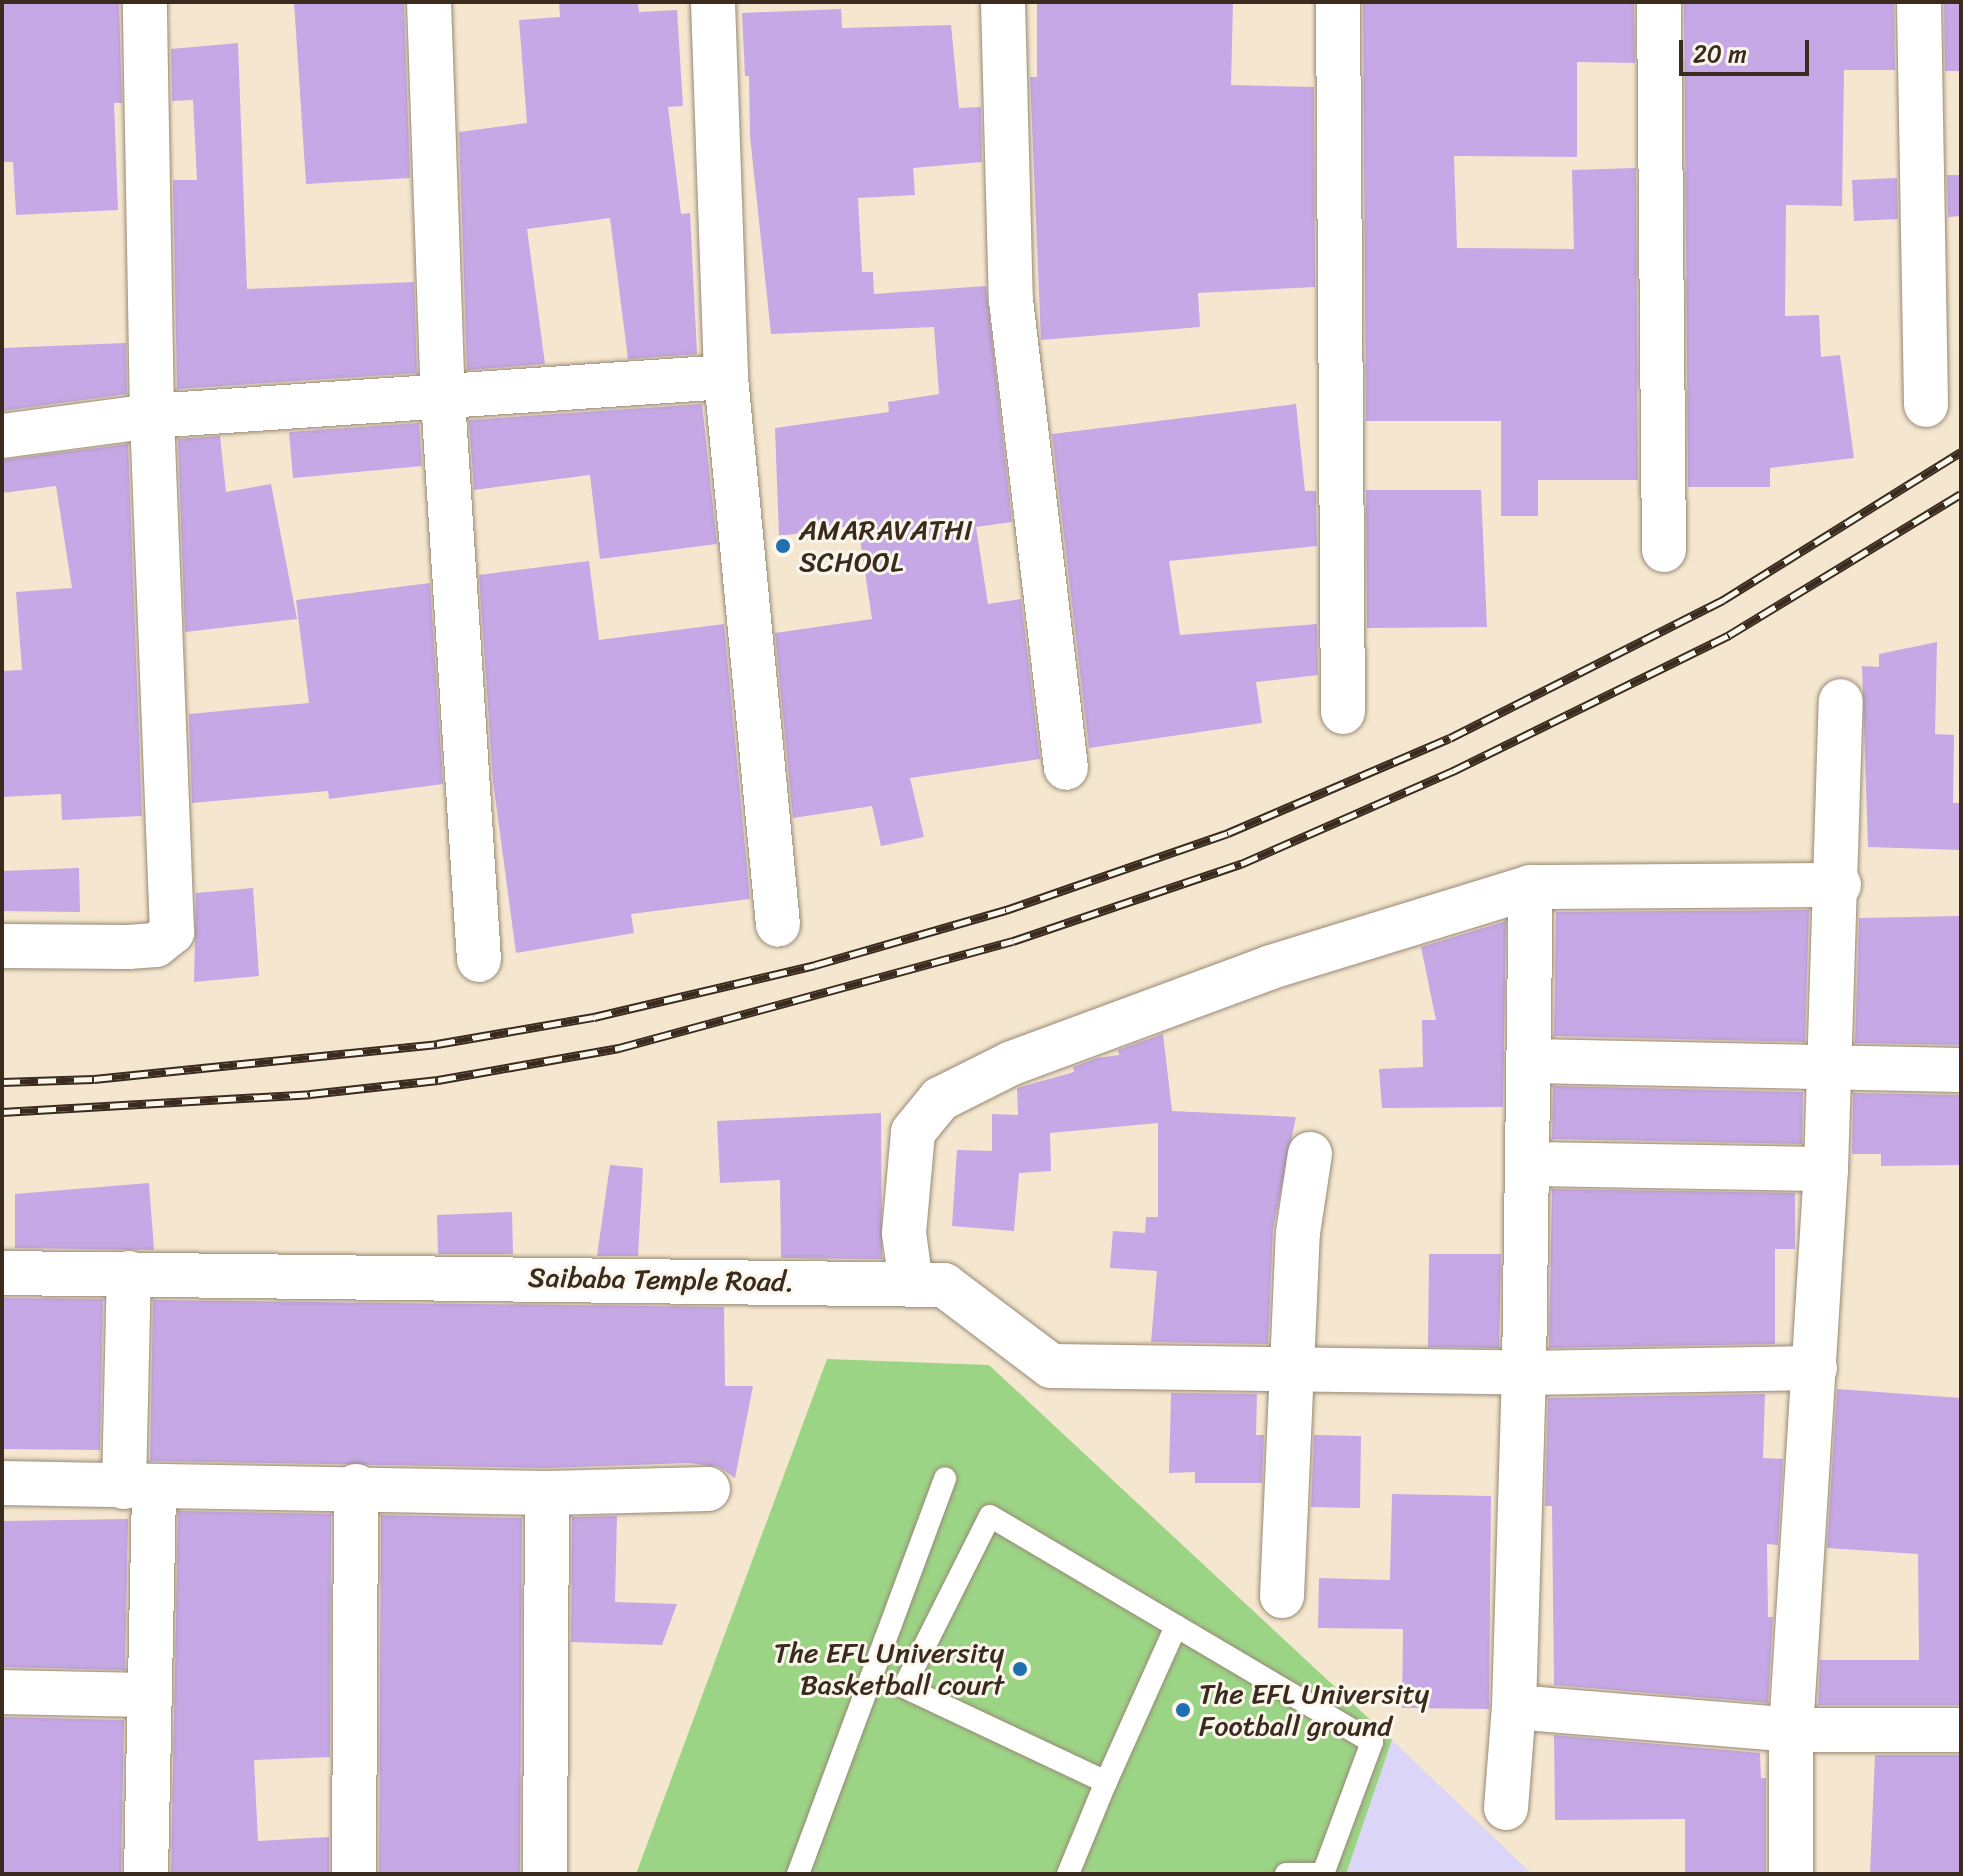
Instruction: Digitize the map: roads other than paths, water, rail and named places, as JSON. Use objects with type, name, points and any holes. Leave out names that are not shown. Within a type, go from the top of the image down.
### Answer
[{"type":"street","points":[[2,946],[156,945],[172,932],[152,416],[145,2]]},
{"type":"street","points":[[429,2],[443,399],[479,960]]},
{"type":"street","points":[[713,2],[726,377],[778,925]]},
{"type":"street","points":[[1003,2],[1011,300],[1066,768]]},
{"type":"street","points":[[1338,2],[1343,712]]},
{"type":"street","points":[[1659,2],[1664,550]]},
{"type":"street","points":[[1919,2],[1926,405]]},
{"type":"street","points":[[2,436],[152,416],[443,399],[726,377]]},
{"type":"street","points":[[1791,1874],[1791,1730],[1826,1169],[1839,885],[1841,701]]},
{"type":"street","points":[[911,1284],[904,1233],[913,1132],[940,1099],[1012,1063],[1271,967],[1531,887],[1839,885]]},
{"type":"street","points":[[1506,1808],[1514,1707],[1524,1373],[1531,887]]},
{"type":"street","points":[[1530,1061],[1961,1070]]},
{"type":"street","points":[[1282,1596],[1298,1233],[1310,1154]]},
{"type":"street","points":[[1527,1164],[1826,1169]]},
{"type":"street","name":"Saibaba Temple Road.","points":[[2,1273],[944,1285],[1051,1366],[1524,1373],[1815,1368]]},
{"type":"street","points":[[129,1273],[148,1695],[146,1874]]},
{"type":"street","points":[[2,1483],[139,1487],[356,1486],[547,1493],[708,1489]]},
{"type":"street","points":[[354,1874],[356,1486]]},
{"type":"street","points":[[545,1874],[547,1493]]},
{"type":"street","points":[[2,1692],[148,1695]]},
{"type":"street","points":[[1514,1707],[1791,1730],[1961,1730]]},
{"type":"lane","points":[[798,1874],[945,1478]]},
{"type":"lane","points":[[1106,1782],[904,1687],[990,1516],[1372,1742],[1324,1874],[1286,1874]]},
{"type":"lane","points":[[1068,1874],[1176,1626]]},
{"type":"lane","points":[[878,1659],[913,1669]]},
{"type":"railway","points":[[2,1082],[94,1079],[437,1044],[594,1017],[815,965],[1006,910],[1228,833],[1450,738],[1723,600],[1961,452]]},
{"type":"railway","points":[[2,1112],[310,1094],[438,1080],[619,1048],[1013,941],[1241,864],[1453,771],[1729,635],[1961,494]]},
{"type":"place","name":"AMARAVATHI SCHOOL","points":[[783,546]]},
{"type":"place","name":"The EFL University Basketball court","points":[[1020,1669]]},
{"type":"place","name":"The EFL University Football ground","points":[[1183,1710]]}]
